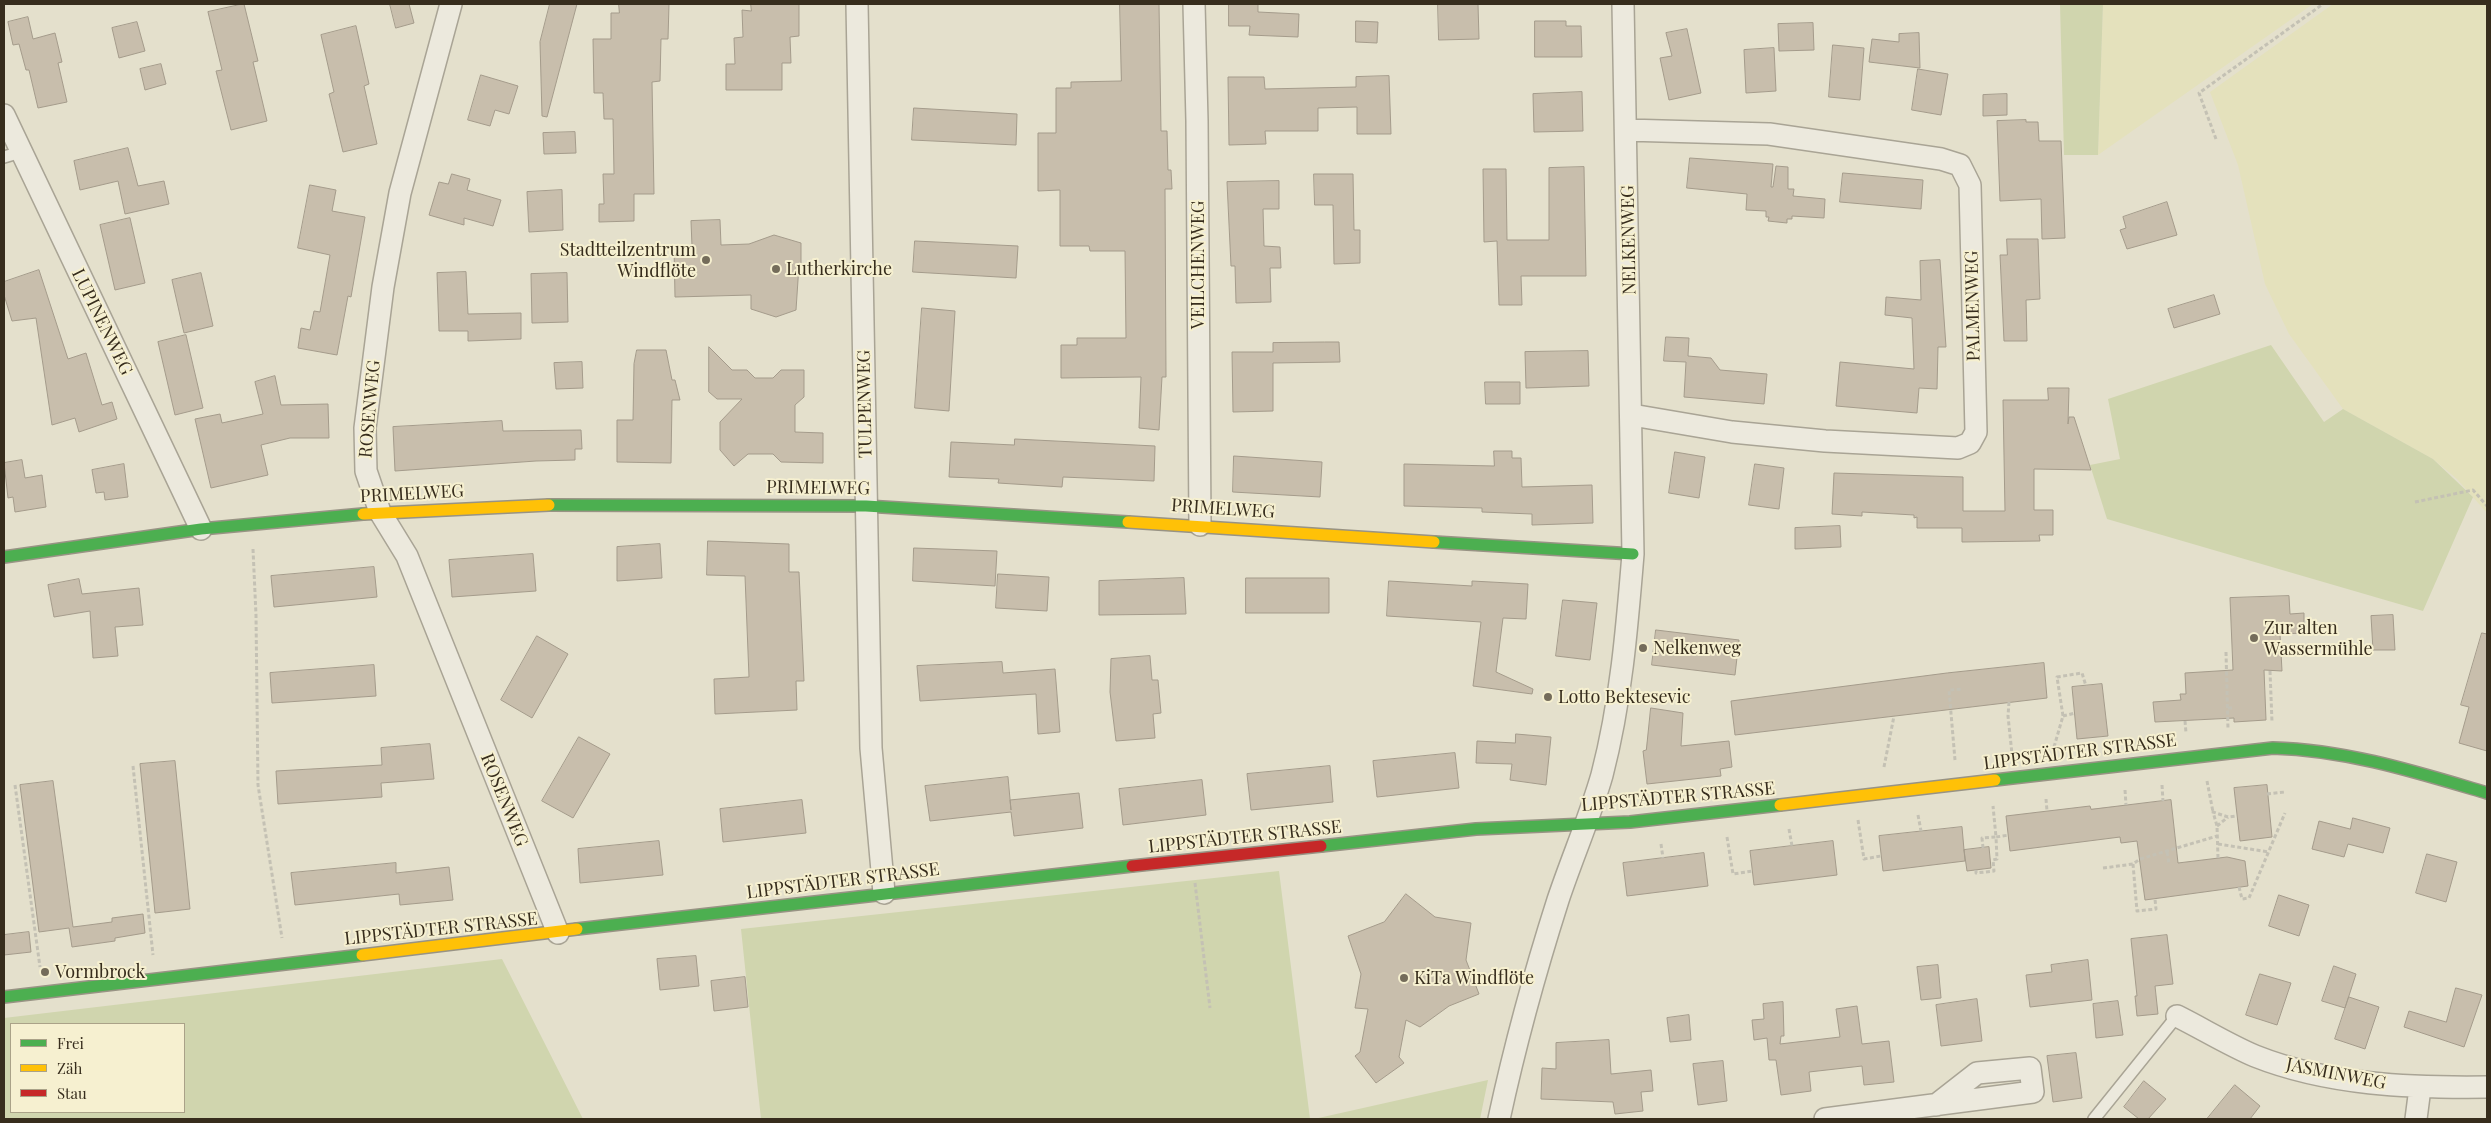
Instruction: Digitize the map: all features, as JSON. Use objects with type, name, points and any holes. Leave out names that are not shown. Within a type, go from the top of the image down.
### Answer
[{"type":"street","name":"ROSENWEG","points":[[451,4],[400,193],[383,287],[365,428],[366,471],[380,512],[407,556],[558,933]]},
{"type":"street","name":"TULPENWEG","points":[[857,4],[871,748],[884,893]]},
{"type":"street","name":"VEILCHENWEG","points":[[1194,4],[1197,121],[1200,525]]},
{"type":"street","name":"NELKENWEG","points":[[1499,1119],[1519,1031],[1558,899],[1602,775],[1612,733],[1622,670],[1634,554],[1623,4]]},
{"type":"street","name":"LUPINENWEG","points":[[4,115],[13,155],[201,529]]},
{"type":"street","name":"PALMENWEG","points":[[1626,130],[1769,134],[1941,159],[1960,165],[1970,185],[1976,432],[1970,443],[1958,448],[1824,441],[1732,432],[1632,416]]},
{"type":"street","name":"PRIMELWEG","points":[[4,557],[201,529],[380,512],[586,504],[866,506],[1200,525],[1634,554]]},
{"type":"street","name":"LIPPSTÄDTER STRASSE","points":[[4,997],[884,893],[1476,829],[1617,824],[2273,748],[2337,753],[2393,766],[2487,793]]},
{"type":"street","name":"JASMINWEG","points":[[2177,1016],[2255,1056],[2301,1070],[2420,1088],[2487,1087]]},
{"type":"street","points":[[2416,1119],[2420,1088]]},
{"type":"street","points":[[1825,1119],[1936,1105]]},
{"type":"lane","name":"JASMINWEG","points":[[2094,1119],[2177,1016]]},
{"type":"path","points":[[2216,139],[2199,94],[2323,4]]},
{"type":"path","points":[[2415,502],[2473,490],[2487,506]]},
{"type":"path","points":[[250,524],[255,569],[258,785],[286,964]]},
{"type":"path","points":[[2226,652],[2228,752]]},
{"type":"path","points":[[2270,670],[2273,748]]},
{"type":"path","points":[[2054,772],[2052,755],[2063,716],[2057,676],[2082,673],[2086,686]]},
{"type":"path","points":[[1956,784],[1949,690],[1963,688]]},
{"type":"path","points":[[2009,702],[2008,716],[2016,777]]},
{"type":"path","points":[[2228,708],[2234,708]]},
{"type":"path","points":[[2063,716],[2075,713]]},
{"type":"path","points":[[1886,792],[1883,773],[1894,716]]},
{"type":"path","points":[[133,766],[156,979]]},
{"type":"path","points":[[15,784],[44,992]]},
{"type":"path","points":[[2267,794],[2285,792]]},
{"type":"path","points":[[1855,796],[1864,859],[1881,856]]},
{"type":"path","points":[[1722,811],[1733,874],[1753,872]]},
{"type":"path","points":[[2218,858],[2218,826],[2213,812],[2228,817],[2237,816]]},
{"type":"path","points":[[2240,887],[2242,899],[2249,898],[2286,813]]},
{"type":"path","points":[[2218,826],[2228,817]]},
{"type":"path","points":[[1983,848],[1982,838],[2009,835]]},
{"type":"path","points":[[1976,870],[1976,873],[1994,871],[1993,860],[1997,859],[1996,836]]},
{"type":"path","points":[[2103,868],[2132,864],[2140,859],[2217,836]]},
{"type":"path","points":[[2218,844],[2269,852]]},
{"type":"path","points":[[2167,852],[2168,864]]},
{"type":"path","points":[[1192,860],[1210,1008]]},
{"type":"path","points":[[2132,864],[2137,911],[2156,909],[2155,898]]},
{"type":"shaded area","points":[[2103,4],[2313,4],[2098,155]]},
{"type":"shaded area","points":[[2333,4],[2487,4],[2487,513],[2457,479],[2433,459],[2343,409],[2289,334],[2265,284],[2238,165],[2210,92]]},
{"type":"green space","points":[[2060,4],[2103,4],[2098,155],[2064,155]]},
{"type":"green space","points":[[2271,345],[2324,422],[2343,409],[2433,459],[2473,497],[2423,611],[2107,519],[2090,465],[2120,459],[2108,399]]},
{"type":"green space","points":[[1279,871],[1310,1119],[761,1119],[741,929]]},
{"type":"green space","points":[[502,959],[583,1119],[4,1119],[4,1018]]},
{"type":"green space","points":[[1488,1080],[1480,1119],[1314,1119]]},
{"type":"building","points":[[244,4],[258,61],[253,62],[267,121],[231,130],[216,71],[222,70],[208,12]]},
{"type":"building","points":[[390,4],[409,4],[414,23],[396,28]]},
{"type":"building","points":[[550,4],[577,4],[547,117],[542,116],[540,42]]},
{"type":"building","points":[[619,4],[669,4],[668,39],[661,39],[660,81],[652,82],[654,194],[634,194],[634,221],[599,222],[599,204],[604,204],[603,174],[614,174],[613,119],[604,119],[603,93],[594,93],[593,39],[611,39],[611,13],[619,13]]},
{"type":"building","points":[[751,4],[799,4],[799,36],[790,37],[791,63],[782,63],[782,90],[726,90],[726,64],[735,64],[734,38],[743,37],[742,10],[751,11]]},
{"type":"building","points":[[1120,4],[1159,4],[1161,131],[1167,131],[1168,170],[1171,170],[1172,189],[1165,189],[1166,377],[1162,377],[1159,430],[1139,428],[1141,377],[1061,378],[1061,345],[1077,345],[1077,338],[1126,338],[1125,251],[1090,251],[1089,246],[1060,246],[1060,190],[1038,191],[1038,133],[1056,133],[1056,88],[1071,88],[1071,82],[1121,81]]},
{"type":"building","points":[[1229,4],[1258,4],[1258,12],[1299,14],[1298,37],[1249,35],[1250,26],[1229,26]]},
{"type":"building","points":[[1438,4],[1478,4],[1479,39],[1439,40]]},
{"type":"building","points":[[28,17],[33,39],[55,33],[62,62],[58,63],[67,102],[38,108],[29,70],[26,70],[19,44],[13,45],[8,22]]},
{"type":"building","points":[[1356,21],[1378,22],[1377,43],[1356,42]]},
{"type":"building","points":[[1535,21],[1566,21],[1566,26],[1581,26],[1582,57],[1535,57]]},
{"type":"building","points":[[137,22],[145,51],[119,58],[112,28]]},
{"type":"building","points":[[1813,23],[1814,50],[1779,51],[1778,24]]},
{"type":"building","points":[[356,26],[369,84],[364,86],[377,144],[343,152],[329,94],[334,92],[321,35]]},
{"type":"building","points":[[1687,29],[1701,93],[1669,100],[1660,58],[1672,56],[1666,33]]},
{"type":"building","points":[[1919,33],[1920,68],[1869,62],[1872,39],[1899,42],[1899,34]]},
{"type":"building","points":[[1833,45],[1864,48],[1860,100],[1829,97]]},
{"type":"building","points":[[1774,48],[1776,91],[1746,93],[1744,50]]},
{"type":"building","points":[[161,64],[166,84],[145,90],[140,69]]},
{"type":"building","points":[[1918,69],[1948,74],[1941,115],[1912,110]]},
{"type":"building","points":[[481,75],[518,86],[509,114],[495,110],[490,126],[468,120]]},
{"type":"building","points":[[1389,76],[1391,134],[1357,134],[1357,107],[1318,108],[1318,131],[1265,131],[1266,144],[1229,145],[1228,77],[1264,77],[1265,89],[1356,87],[1356,77]]},
{"type":"building","points":[[1582,92],[1583,131],[1534,132],[1533,94]]},
{"type":"building","points":[[2007,94],[2007,115],[1983,116],[1983,95]]},
{"type":"building","points":[[914,108],[1017,114],[1016,145],[912,140]]},
{"type":"building","points":[[2026,120],[2026,122],[2038,122],[2039,141],[2061,141],[2065,238],[2042,239],[2041,199],[2000,201],[1997,121]]},
{"type":"building","points":[[575,132],[576,153],[544,154],[543,133]]},
{"type":"building","points":[[128,148],[138,186],[164,181],[169,204],[125,214],[118,181],[80,190],[74,161]]},
{"type":"building","points":[[1690,158],[1773,164],[1771,187],[1773,187],[1776,166],[1788,167],[1788,189],[1794,189],[1793,196],[1825,199],[1824,218],[1792,216],[1792,219],[1787,219],[1787,223],[1768,221],[1769,217],[1766,217],[1766,211],[1746,210],[1747,194],[1687,188]]},
{"type":"building","points":[[1584,167],[1586,276],[1521,276],[1522,305],[1499,305],[1497,241],[1484,242],[1483,169],[1506,169],[1507,240],[1549,240],[1549,168]]},
{"type":"building","points":[[1843,173],[1923,180],[1921,209],[1840,202]]},
{"type":"building","points":[[452,174],[470,179],[467,190],[501,200],[493,226],[464,218],[464,225],[429,215],[439,182],[448,184]]},
{"type":"building","points":[[1314,174],[1353,174],[1354,230],[1360,230],[1360,263],[1334,264],[1333,205],[1315,205]]},
{"type":"building","points":[[1279,181],[1279,209],[1263,209],[1264,246],[1280,247],[1281,268],[1270,268],[1271,302],[1236,303],[1235,266],[1231,266],[1227,182]]},
{"type":"building","points":[[310,185],[336,190],[332,211],[365,217],[351,297],[348,296],[337,355],[298,348],[301,328],[310,330],[314,311],[320,312],[330,255],[298,248]]},
{"type":"building","points":[[562,190],[563,230],[529,232],[527,192]]},
{"type":"building","points":[[2167,202],[2177,235],[2127,249],[2120,230],[2126,228],[2123,217]]},
{"type":"building","points":[[130,218],[145,283],[115,290],[100,225]]},
{"type":"building","points":[[720,220],[721,245],[749,244],[774,235],[801,243],[801,265],[799,265],[796,310],[776,317],[751,309],[751,295],[675,297],[674,246],[692,246],[691,221]]},
{"type":"building","points":[[2007,239],[2038,239],[2040,299],[2026,300],[2027,341],[2004,341],[2000,255],[2007,255]]},
{"type":"building","points":[[915,241],[1018,246],[1016,278],[913,272]]},
{"type":"building","points":[[1940,260],[1946,347],[1938,347],[1937,389],[1919,388],[1917,413],[1836,406],[1840,362],[1914,369],[1912,318],[1885,315],[1886,297],[1921,300],[1920,261]]},
{"type":"building","points":[[39,270],[68,359],[86,353],[102,405],[112,402],[117,419],[79,432],[75,418],[52,425],[36,318],[12,321],[4,295],[4,282]]},
{"type":"building","points":[[466,272],[468,314],[521,313],[521,339],[468,341],[468,331],[439,331],[437,273]]},
{"type":"building","points":[[201,273],[213,326],[184,333],[172,280]]},
{"type":"building","points":[[567,273],[568,322],[532,323],[531,274]]},
{"type":"building","points":[[2214,295],[2220,314],[2174,328],[2168,309]]},
{"type":"building","points":[[922,308],[955,311],[949,411],[915,408]]},
{"type":"building","points":[[186,335],[203,408],[175,415],[158,342]]},
{"type":"building","points":[[1666,337],[1689,338],[1688,356],[1711,358],[1720,370],[1767,374],[1764,404],[1684,397],[1686,362],[1664,361]]},
{"type":"building","points":[[1339,342],[1340,362],[1273,363],[1273,411],[1233,412],[1232,352],[1273,352],[1273,343]]},
{"type":"building","points":[[709,347],[732,370],[747,370],[755,378],[773,378],[781,370],[804,370],[804,397],[795,405],[795,432],[823,433],[823,463],[781,462],[773,454],[748,454],[734,466],[720,450],[720,422],[742,399],[717,399],[709,392]]},
{"type":"building","points":[[637,350],[666,350],[672,380],[675,380],[680,400],[672,400],[671,463],[617,462],[617,420],[633,420],[634,364]]},
{"type":"building","points":[[1588,351],[1589,386],[1526,388],[1525,352]]},
{"type":"building","points":[[582,362],[583,388],[556,389],[554,363]]},
{"type":"building","points":[[275,376],[281,405],[328,404],[329,438],[290,438],[261,445],[268,475],[211,488],[195,419],[220,414],[222,423],[263,414],[255,382]]},
{"type":"building","points":[[1485,382],[1520,382],[1520,404],[1486,404]]},
{"type":"building","points":[[2048,388],[2069,388],[2068,424],[2069,417],[2074,417],[2091,470],[2034,469],[2034,510],[2053,510],[2053,535],[2039,535],[2040,541],[1962,542],[1962,528],[1917,528],[1917,517],[1914,518],[1914,515],[1862,512],[1862,516],[1832,514],[1834,473],[1963,477],[1963,511],[2005,511],[2003,400],[2048,400]]},
{"type":"building","points":[[502,421],[503,431],[581,430],[582,449],[575,449],[575,460],[395,471],[393,427]]},
{"type":"building","points":[[1015,439],[1155,446],[1154,481],[1063,477],[1062,487],[998,483],[999,479],[949,477],[951,442],[1014,445]]},
{"type":"building","points":[[1494,451],[1512,451],[1512,458],[1521,458],[1522,487],[1592,485],[1593,523],[1532,525],[1532,514],[1482,512],[1482,508],[1404,506],[1404,464],[1494,466]]},
{"type":"building","points":[[1675,452],[1705,457],[1699,498],[1669,493]]},
{"type":"building","points":[[1234,456],[1322,462],[1320,497],[1233,492]]},
{"type":"building","points":[[22,460],[25,478],[42,475],[46,507],[15,512],[13,497],[8,498],[4,463]]},
{"type":"building","points":[[124,464],[128,497],[105,500],[104,492],[96,493],[92,470]]},
{"type":"building","points":[[1755,464],[1784,468],[1779,509],[1749,505]]},
{"type":"building","points":[[1840,526],[1841,547],[1795,549],[1795,528]]},
{"type":"building","points":[[708,541],[789,544],[789,572],[799,572],[804,681],[796,681],[797,710],[715,714],[714,679],[749,677],[745,576],[707,575]]},
{"type":"building","points":[[660,544],[662,578],[617,581],[617,547]]},
{"type":"building","points":[[914,548],[997,551],[995,586],[913,581]]},
{"type":"building","points":[[533,554],[536,591],[452,597],[449,560]]},
{"type":"building","points":[[374,567],[377,597],[274,607],[271,576]]},
{"type":"building","points":[[998,574],[1049,577],[1047,611],[996,608]]},
{"type":"building","points":[[1184,578],[1186,614],[1099,615],[1099,581]]},
{"type":"building","points":[[1246,578],[1329,578],[1329,613],[1246,613]]},
{"type":"building","points":[[79,579],[82,594],[139,588],[143,625],[115,627],[118,656],[93,658],[90,611],[54,617],[48,585]]},
{"type":"building","points":[[1389,581],[1472,586],[1472,581],[1528,584],[1526,619],[1503,618],[1496,672],[1533,689],[1532,694],[1473,686],[1481,622],[1387,616]]},
{"type":"building","points":[[2289,596],[2290,614],[2304,613],[2304,633],[2280,634],[2282,671],[2264,670],[2266,720],[2234,722],[2234,718],[2155,722],[2153,702],[2181,700],[2180,694],[2186,694],[2185,673],[2233,670],[2230,598]]},
{"type":"building","points":[[1563,600],[1597,603],[1590,660],[1556,656]]},
{"type":"building","points":[[2393,615],[2395,650],[2373,650],[2371,616]]},
{"type":"building","points":[[1656,630],[1739,640],[1735,675],[1652,665]]},
{"type":"building","points":[[2482,633],[2487,634],[2487,751],[2459,743],[2469,707],[2461,705]]},
{"type":"building","points":[[537,636],[568,654],[532,718],[501,700]]},
{"type":"building","points":[[1150,656],[1152,680],[1158,680],[1161,713],[1153,714],[1155,738],[1116,741],[1110,692],[1111,659]]},
{"type":"building","points":[[1002,662],[1003,673],[1055,669],[1060,732],[1038,734],[1036,694],[920,701],[917,666]]},
{"type":"building","points":[[2044,663],[2047,698],[1735,735],[1731,701],[1947,673]]},
{"type":"building","points":[[374,665],[376,696],[272,703],[270,673]]},
{"type":"building","points":[[2102,684],[2108,736],[2077,739],[2072,687]]},
{"type":"building","points":[[1651,708],[1683,713],[1681,746],[1729,741],[1732,767],[1720,769],[1721,776],[1647,784],[1643,751],[1646,750]]},
{"type":"building","points":[[1516,734],[1551,737],[1546,785],[1510,780],[1512,764],[1476,763],[1477,741],[1515,743]]},
{"type":"building","points":[[579,737],[610,754],[573,818],[542,801]]},
{"type":"building","points":[[430,744],[434,779],[381,783],[382,797],[278,804],[276,771],[382,765],[381,748]]},
{"type":"building","points":[[1455,753],[1459,788],[1377,797],[1373,761]]},
{"type":"building","points":[[175,761],[190,909],[155,913],[140,764]]},
{"type":"building","points":[[1330,766],[1333,802],[1251,810],[1247,774]]},
{"type":"building","points":[[1008,777],[1010,800],[1079,793],[1083,828],[1014,836],[1011,812],[930,821],[925,786]]},
{"type":"building","points":[[1202,780],[1206,815],[1123,825],[1119,789]]},
{"type":"building","points":[[53,781],[73,927],[112,922],[112,918],[143,914],[145,933],[115,938],[115,941],[72,947],[69,928],[39,932],[20,785]]},
{"type":"building","points":[[2267,785],[2272,837],[2240,841],[2234,788]]},
{"type":"building","points":[[802,800],[806,833],[723,842],[720,809]]},
{"type":"building","points":[[2171,800],[2178,863],[2227,857],[2245,861],[2248,886],[2145,900],[2137,841],[2121,843],[2120,837],[2010,851],[2006,816],[2090,806],[2091,809]]},
{"type":"building","points":[[2353,818],[2390,828],[2383,853],[2348,844],[2344,857],[2312,849],[2319,821],[2350,829]]},
{"type":"building","points":[[1962,827],[1965,861],[1883,871],[1879,836]]},
{"type":"building","points":[[659,841],[663,875],[580,883],[578,849]]},
{"type":"building","points":[[1833,841],[1837,875],[1754,885],[1750,851]]},
{"type":"building","points":[[1989,847],[1991,868],[1967,871],[1964,850]]},
{"type":"building","points":[[1704,853],[1708,886],[1627,896],[1623,863]]},
{"type":"building","points":[[2427,854],[2457,862],[2446,902],[2416,893]]},
{"type":"building","points":[[396,863],[396,873],[449,867],[453,900],[400,905],[399,894],[295,905],[291,873]]},
{"type":"building","points":[[1406,894],[1435,917],[1471,923],[1466,960],[1479,994],[1449,1006],[1420,1027],[1406,1020],[1399,1057],[1404,1063],[1376,1083],[1355,1056],[1360,1052],[1368,1009],[1355,1008],[1361,974],[1348,936],[1384,922]]},
{"type":"building","points":[[2279,895],[2309,905],[2299,936],[2269,926]]},
{"type":"building","points":[[29,932],[31,952],[4,955],[4,935]]},
{"type":"building","points":[[2167,935],[2173,984],[2155,986],[2158,1014],[2137,1016],[2135,996],[2137,996],[2131,939]]},
{"type":"building","points":[[696,956],[699,986],[660,990],[657,959]]},
{"type":"building","points":[[2088,960],[2092,1000],[2030,1007],[2026,975],[2052,972],[2051,965]]},
{"type":"building","points":[[1938,965],[1941,998],[1921,1000],[1917,967]]},
{"type":"building","points":[[2334,966],[2356,974],[2345,1008],[2322,1001]]},
{"type":"building","points":[[2260,974],[2291,983],[2277,1025],[2246,1015]]},
{"type":"building","points":[[745,977],[748,1007],[714,1011],[711,981]]},
{"type":"building","points":[[2456,988],[2482,995],[2464,1047],[2404,1027],[2409,1011],[2446,1022]]},
{"type":"building","points":[[2349,997],[2379,1007],[2365,1049],[2335,1039]]},
{"type":"building","points":[[1977,999],[1982,1041],[1941,1046],[1936,1005]]},
{"type":"building","points":[[2118,1001],[2123,1035],[2096,1038],[2093,1004]]},
{"type":"building","points":[[1783,1002],[1784,1036],[1781,1036],[1780,1044],[1840,1037],[1836,1009],[1857,1006],[1862,1044],[1889,1041],[1894,1082],[1864,1085],[1862,1066],[1809,1072],[1811,1091],[1781,1095],[1776,1060],[1769,1060],[1767,1038],[1754,1040],[1752,1020],[1764,1019],[1763,1004]]},
{"type":"building","points":[[1689,1015],[1691,1040],[1670,1042],[1667,1018]]},
{"type":"building","points":[[1609,1040],[1611,1074],[1651,1070],[1653,1091],[1641,1092],[1643,1111],[1615,1114],[1613,1102],[1541,1099],[1542,1068],[1556,1069],[1556,1043]]},
{"type":"building","points":[[2076,1053],[2082,1098],[2053,1102],[2047,1056]]},
{"type":"building","points":[[1723,1061],[1727,1101],[1698,1105],[1693,1064]]},
{"type":"building","points":[[2144,1081],[2166,1099],[2148,1119],[2139,1119],[2124,1107]]},
{"type":"building","points":[[2235,1085],[2260,1106],[2250,1119],[2207,1119]]},
{"type":"traffic: fast","points":[[549,505],[866,506],[1128,522]]},
{"type":"traffic: fast","points":[[4,557],[201,529],[363,514]]},
{"type":"traffic: fast","points":[[1434,542],[1633,554]]},
{"type":"traffic: fast","points":[[1995,780],[2273,748],[2328,753],[2381,763],[2487,793]]},
{"type":"traffic: fast","points":[[1321,846],[1476,829],[1630,822],[1780,805]]},
{"type":"traffic: fast","points":[[577,929],[1132,866]]},
{"type":"traffic: fast","points":[[4,997],[362,955]]},
{"type":"traffic: slow","points":[[363,514],[549,505]]},
{"type":"traffic: slow","points":[[1128,522],[1434,542]]},
{"type":"traffic: slow","points":[[1780,805],[1995,780]]},
{"type":"traffic: slow","points":[[362,955],[577,929]]},
{"type":"traffic: jam","points":[[1132,866],[1321,846]]},
{"type":"place","name":"Stadtteilzentrum Windflöte","points":[[706,260]]},
{"type":"place","name":"Lutherkirche","points":[[776,269]]},
{"type":"place","name":"Zur alten Wassermühle","points":[[2254,638]]},
{"type":"place","name":"Nelkenweg","points":[[1643,648]]},
{"type":"place","name":"Lotto Bektesevic","points":[[1548,697]]},
{"type":"place","name":"Vormbrock","points":[[45,972]]},
{"type":"place","name":"KiTa Windflöte","points":[[1404,978]]}]
